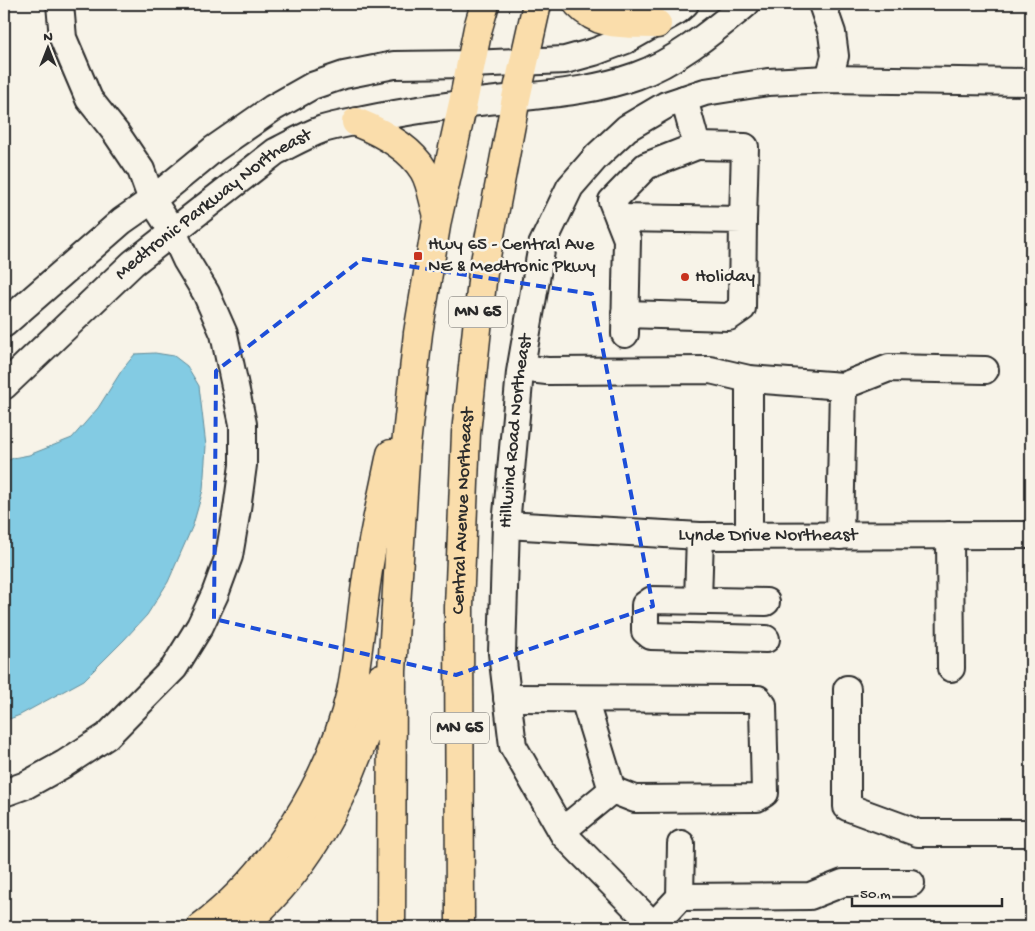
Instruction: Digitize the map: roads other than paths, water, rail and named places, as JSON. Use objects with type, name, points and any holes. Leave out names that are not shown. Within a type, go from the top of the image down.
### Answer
[{"type":"highway","name":"MN 65","points":[[391,927],[392,671],[406,445],[418,333],[438,216],[478,28],[485,4]]},
{"type":"highway","name":"MN 65","points":[[524,62],[537,4]]},
{"type":"highway","points":[[578,4],[597,19],[604,21],[657,24]]},
{"type":"highway","name":"Central Avenue Northeast","points":[[460,927],[459,608],[466,432],[483,272],[524,62]]},
{"type":"highway","points":[[356,122],[380,132],[414,158],[424,171],[438,216]]},
{"type":"highway","points":[[201,927],[238,895],[296,822],[312,796],[337,739],[351,691],[370,558],[418,333]]},
{"type":"highway","points":[[241,927],[299,866],[324,830],[342,796],[370,724],[377,698],[396,600]]},
{"type":"street","points":[[4,792],[26,785],[107,736],[174,668],[200,626],[215,594],[229,556],[238,509],[243,465],[243,424],[224,334],[206,292],[186,260],[173,232],[152,200],[141,170],[116,133],[89,99],[63,38],[60,4]]},
{"type":"street","points":[[4,324],[122,221],[152,200],[214,149],[273,108],[312,86],[344,75],[394,65],[565,60],[626,40],[657,24],[685,4]]},
{"type":"street","points":[[463,103],[552,95],[636,76],[670,60],[746,4]]},
{"type":"street","points":[[822,4],[832,33],[834,56],[829,79]]},
{"type":"street","name":"Hillwind Road Northeast","points":[[654,926],[562,831],[513,746],[502,653],[506,525],[521,368],[542,245],[570,188],[597,156],[627,128],[666,105],[705,92],[768,82],[829,79],[1031,82]]},
{"type":"street","points":[[684,99],[697,146]]},
{"type":"street","name":"Medtronic Parkway Northeast","points":[[4,386],[133,263],[275,152],[301,138],[324,129],[396,113],[463,103]]},
{"type":"street","points":[[579,177],[615,209],[627,239],[625,324],[729,318],[742,308],[745,147],[697,146],[646,166],[615,209]]},
{"type":"street","points":[[615,209],[743,220]]},
{"type":"street","points":[[521,368],[547,371],[710,370],[748,379],[843,386],[889,368],[985,370]]},
{"type":"street","points":[[748,379],[748,536]]},
{"type":"street","points":[[840,536],[843,386]]},
{"type":"street","name":"Lynde Drive Northeast","points":[[506,525],[700,536],[1031,535]]},
{"type":"street","points":[[950,535],[951,668]]},
{"type":"street","points":[[698,600],[700,536]]},
{"type":"street","points":[[766,602],[652,600],[645,605],[645,631],[651,636],[766,639]]},
{"type":"street","points":[[847,689],[847,807],[918,833],[1031,833]]},
{"type":"street","points":[[508,698],[758,699],[763,705],[765,793],[757,798],[636,799],[612,790]]},
{"type":"street","points":[[584,699],[612,790]]},
{"type":"street","points":[[562,831],[612,790]]},
{"type":"street","points":[[654,926],[680,897],[681,844]]},
{"type":"street","points":[[680,897],[810,896],[843,883],[911,883]]},
{"type":"water","points":[[155,353],[174,356],[187,366],[199,386],[206,446],[203,490],[193,525],[168,582],[147,615],[124,640],[84,680],[20,715],[4,721],[4,463],[13,458],[29,455],[72,438],[98,408],[122,370],[135,354]]},
{"type":"place","name":"Hwy 65 - Central Ave NE & Medtronic Pkwy","points":[[418,256]]},
{"type":"place","name":"Holiday","points":[[685,277]]}]
